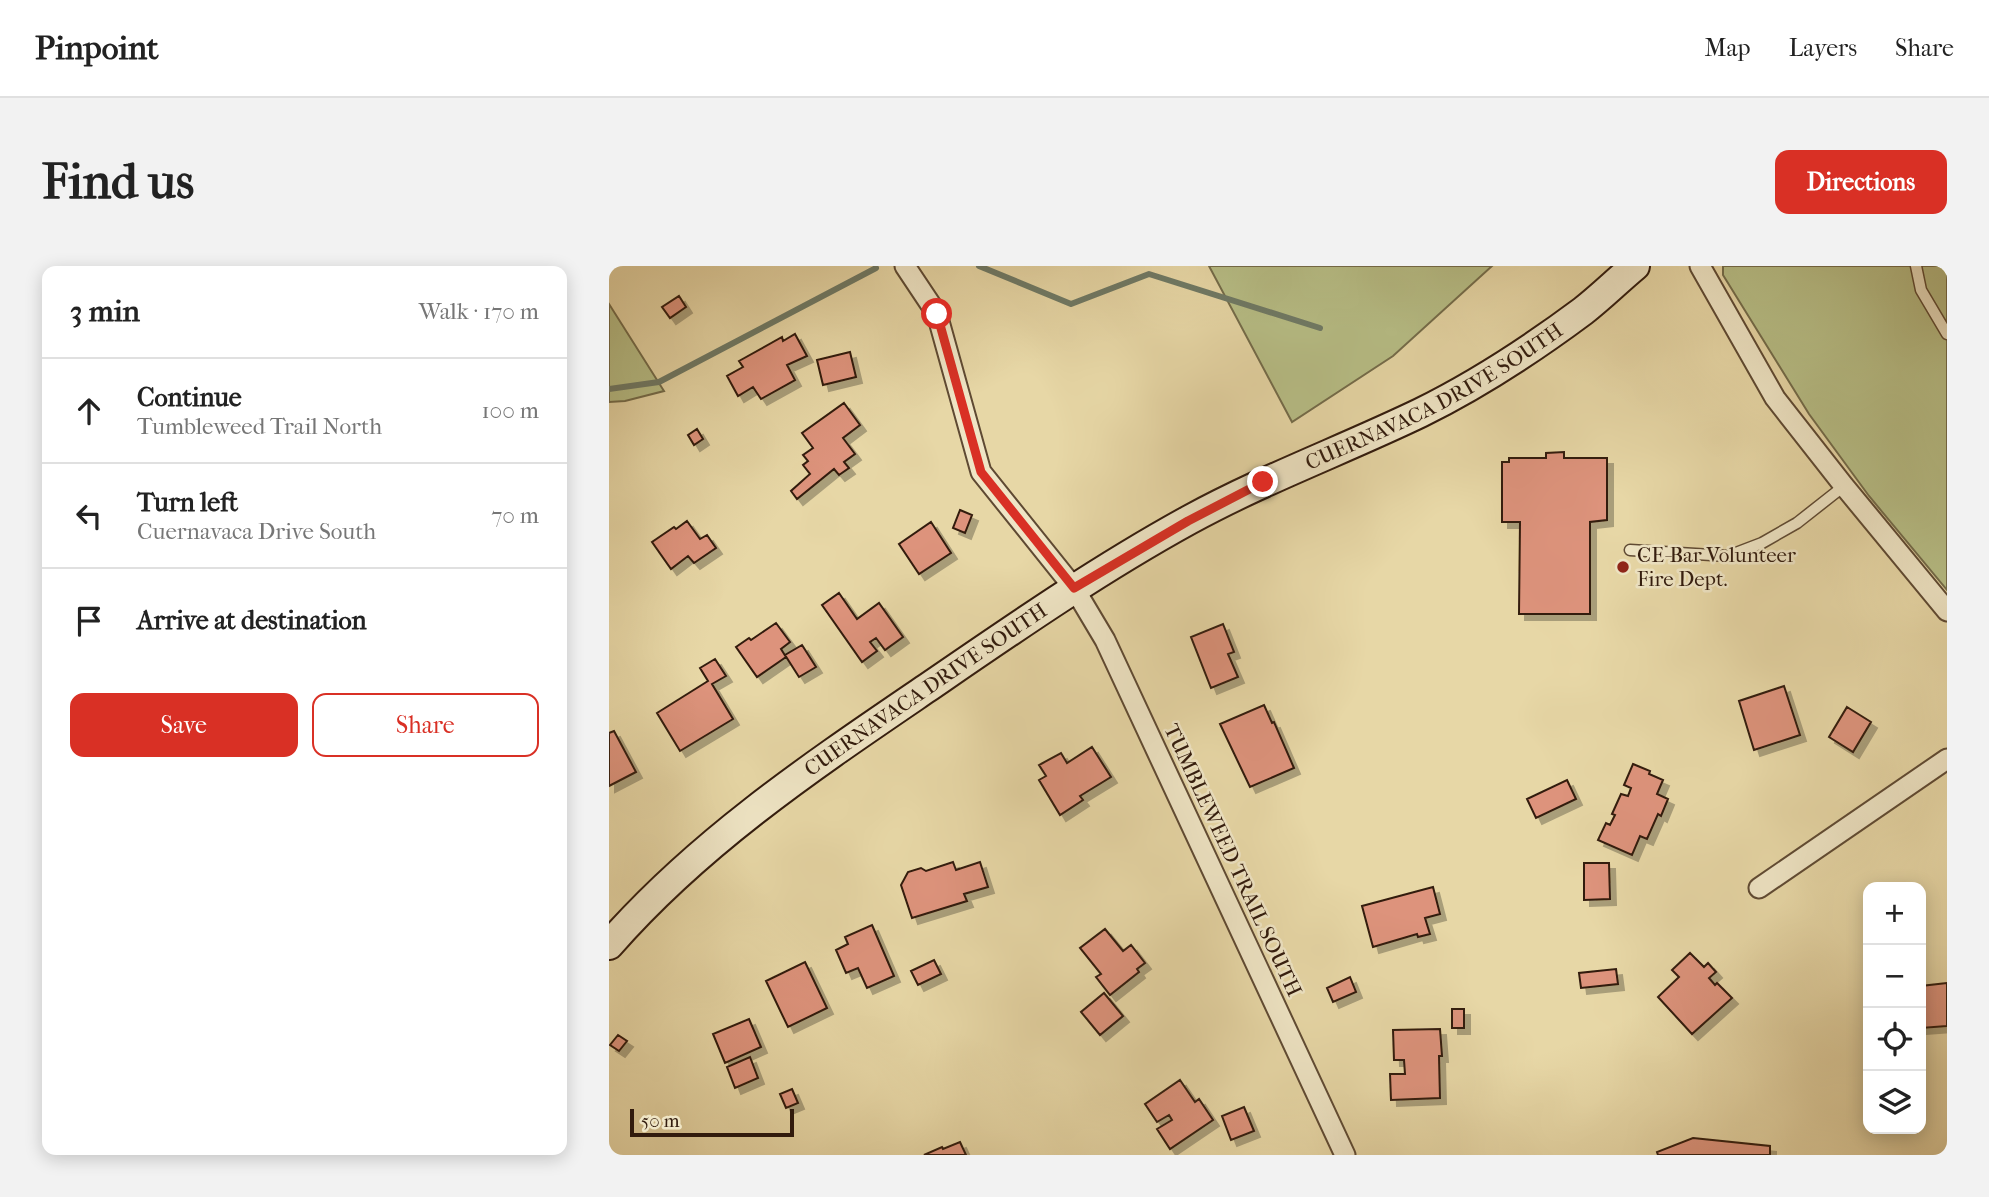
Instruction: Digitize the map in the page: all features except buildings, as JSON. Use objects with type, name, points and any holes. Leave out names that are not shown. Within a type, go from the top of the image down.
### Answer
[{"type":"street","name":"TUMBLEWEED TRAIL SOUTH","points":[[905,266],[937,314],[981,472],[1074,588],[1105,640],[1345,1155]]},
{"type":"street","name":"CUERNAVACA DRIVE SOUTH","points":[[609,945],[631,919],[719,838],[799,775],[1074,588],[1188,521],[1252,488],[1420,412],[1500,369],[1583,310],[1635,266]]},
{"type":"street","points":[[1700,266],[1775,398],[1947,611]]},
{"type":"street","points":[[1759,888],[1947,759]]},
{"type":"lane","points":[[1916,266],[1921,290],[1947,334]]},
{"type":"lane","points":[[1630,550],[1728,556],[1762,543],[1797,523],[1844,486]]},
{"type":"green space","points":[[1209,266],[1492,266],[1393,356],[1292,422]]},
{"type":"green space","points":[[1723,266],[1947,266],[1947,590],[1869,496],[1809,414],[1723,275]]},
{"type":"green space","points":[[609,304],[664,391],[625,401],[609,402]]},
{"type":"waterway","points":[[979,266],[1071,304],[1149,274],[1320,328]]},
{"type":"waterway","points":[[609,389],[659,382],[876,268]]},
{"type":"place","name":"CE-Bar Volunteer Fire Dept.","points":[[1623,567]]},
{"type":"route","points":[[937,314],[981,472],[1074,588],[1188,521],[1263,482]]}]
